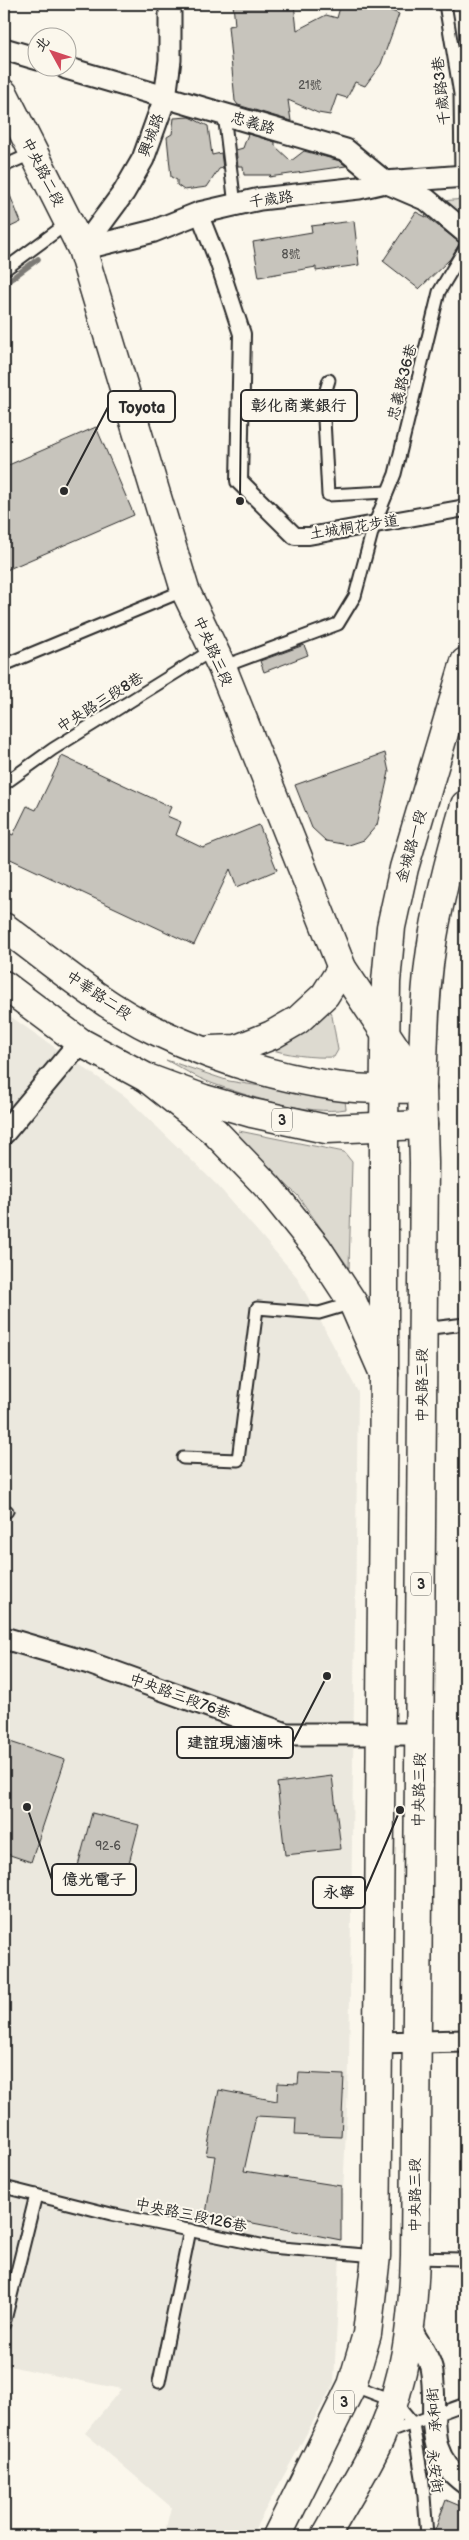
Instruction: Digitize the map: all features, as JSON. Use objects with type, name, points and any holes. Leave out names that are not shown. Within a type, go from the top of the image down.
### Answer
[{"type":"main road","name":"中央路二段","points":[[4,94],[82,249]]},
{"type":"main road","name":"中央路三段","points":[[82,249],[185,590],[218,658],[342,968],[422,1088],[423,1329],[420,1734],[415,2258],[411,2330],[394,2401],[382,2435],[326,2536]]},
{"type":"main road","name":"金城路一段","points":[[386,1036],[387,974],[396,897],[465,662]]},
{"type":"main road","points":[[422,1088],[425,1002],[430,952],[448,861],[465,805]]},
{"type":"main road","name":"中華路二段","points":[[4,927],[107,1001],[153,1030],[202,1050],[255,1068],[296,1079],[337,1086],[385,1089],[422,1088]]},
{"type":"main road","points":[[202,1050],[237,1049],[272,1035],[298,1020],[326,995],[342,968]]},
{"type":"main road","name":"3","points":[[4,985],[80,1042],[147,1078],[204,1099],[290,1122],[334,1129],[423,1125]]},
{"type":"main road","points":[[384,1374],[386,1036]]},
{"type":"main road","name":"3","points":[[147,1078],[215,1132],[268,1187],[317,1248],[353,1303],[384,1374],[376,2256],[367,2334],[352,2385],[277,2536]]},
{"type":"main road","points":[[376,2256],[415,2258]]},
{"type":"street","name":"興城路","points":[[82,249],[124,192],[143,159],[165,98],[170,60],[170,4]]},
{"type":"street","points":[[4,48],[28,56]]},
{"type":"street","name":"忠義路","points":[[78,72],[346,150],[385,182],[428,200],[465,232]]},
{"type":"street","points":[[428,200],[463,176]]},
{"type":"street","name":"千歲路","points":[[82,249],[154,231],[199,213],[260,199],[359,188],[385,182],[463,176]]},
{"type":"street","name":"土城桐花步道","points":[[199,213],[218,261],[242,334],[239,481],[295,536],[309,536],[465,508]]},
{"type":"street","points":[[4,1133],[80,1042]]},
{"type":"street","name":"中央路三段76巷","points":[[4,1638],[89,1664],[286,1734],[420,1734]]},
{"type":"street","points":[[378,2043],[465,2041]]},
{"type":"street","name":"承和街","points":[[411,2330],[431,2366],[423,2420],[446,2466],[465,2483]]},
{"type":"lane","name":"千歲路3巷","points":[[444,4],[460,94],[463,176]]},
{"type":"lane","points":[[453,55],[465,52]]},
{"type":"lane","points":[[224,114],[234,205]]},
{"type":"lane","points":[[4,166],[33,153]]},
{"type":"lane","points":[[4,270],[68,222]]},
{"type":"lane","name":"忠義路36巷","points":[[374,525],[395,474],[439,292],[465,248]]},
{"type":"lane","points":[[329,380],[322,400],[328,494],[387,492]]},
{"type":"lane","name":"中央路三段8巷","points":[[4,784],[53,749],[218,658],[338,624],[355,596],[374,525]]},
{"type":"lane","points":[[4,665],[185,590]]},
{"type":"lane","points":[[184,1458],[238,1460],[257,1308],[319,1314],[353,1303]]},
{"type":"lane","points":[[423,1329],[465,1324]]},
{"type":"lane","name":"中央路三段126巷","points":[[4,2187],[270,2247],[376,2256]]},
{"type":"lane","points":[[4,2324],[36,2195]]},
{"type":"lane","points":[[159,2382],[190,2230]]},
{"type":"lane","points":[[415,2258],[462,2259],[465,2262]]},
{"type":"lane","name":"永安街","points":[[352,2385],[394,2401],[423,2420],[423,2483],[427,2536]]},
{"type":"lane","points":[[382,2435],[465,2404]]},
{"type":"shaded area","points":[[465,199],[465,222],[441,201]]},
{"type":"shaded area","points":[[325,1011],[330,1012],[332,1016],[338,1050],[334,1057],[300,1055],[266,1048]]},
{"type":"shaded area","points":[[4,1012],[126,1097],[218,1186],[297,1277],[358,1392],[349,2066],[334,2383],[251,2536],[164,2536],[171,2507],[85,2433],[121,2389],[4,2365]]},
{"type":"shaded area","points":[[166,1060],[229,1081],[345,1100],[346,1109],[314,1110],[260,1099],[205,1081]]},
{"type":"shaded area","points":[[239,1131],[344,1152],[352,1162],[349,1268],[298,1196],[237,1136]]},
{"type":"building","points":[[233,4],[294,4],[297,30],[326,15],[337,18],[341,4],[391,4],[389,10],[399,14],[381,64],[365,86],[355,82],[347,98],[337,95],[330,115],[318,113],[288,100],[291,121],[238,105],[235,101],[228,26],[235,25]]},
{"type":"building","points":[[189,117],[208,126],[212,155],[221,153],[223,168],[219,169],[207,187],[184,190],[177,185],[177,180],[171,177],[167,137],[172,134],[174,118]]},
{"type":"building","points":[[248,134],[275,142],[275,146],[291,161],[304,151],[340,161],[346,166],[269,177],[271,175],[244,175],[243,166],[238,166],[236,150],[243,148]]},
{"type":"building","points":[[4,181],[21,222],[4,230]]},
{"type":"building","points":[[416,212],[428,218],[460,243],[450,259],[419,289],[383,261]]},
{"type":"building","points":[[354,221],[359,265],[316,271],[316,267],[259,277],[253,242],[312,232],[311,226]]},
{"type":"building","points":[[96,427],[134,515],[4,571],[4,467]]},
{"type":"building","points":[[304,645],[308,655],[264,672],[260,661]]},
{"type":"building","points":[[385,753],[389,772],[377,825],[364,840],[349,845],[326,841],[312,828],[295,785]]},
{"type":"building","points":[[62,756],[171,807],[167,816],[181,822],[176,835],[203,848],[259,825],[277,870],[237,887],[230,869],[194,945],[4,856],[4,831],[13,835],[27,806],[36,810]]},
{"type":"building","points":[[4,1740],[65,1760],[31,1862],[4,1853]]},
{"type":"building","points":[[332,1776],[341,1849],[285,1855],[277,1783]]},
{"type":"building","points":[[92,1813],[139,1825],[125,1878],[78,1866]]},
{"type":"building","points":[[299,2073],[344,2075],[341,2137],[295,2135],[296,2118],[256,2116],[244,2171],[341,2186],[341,2240],[206,2214],[215,2156],[206,2155],[219,2090],[277,2101],[278,2083],[298,2084]]},
{"type":"building","points":[[446,2500],[465,2508],[465,2536],[442,2536],[434,2533]]},
{"type":"waterway","points":[[4,284],[38,259]]},
{"type":"place","name":"Toyota","points":[[64,491]]},
{"type":"place","name":"彰化商業銀行","points":[[240,501]]},
{"type":"place","name":"建誼現滷滷味","points":[[327,1676]]},
{"type":"place","name":"億光電子","points":[[27,1807]]},
{"type":"place","name":"永寧","points":[[400,1810]]}]
